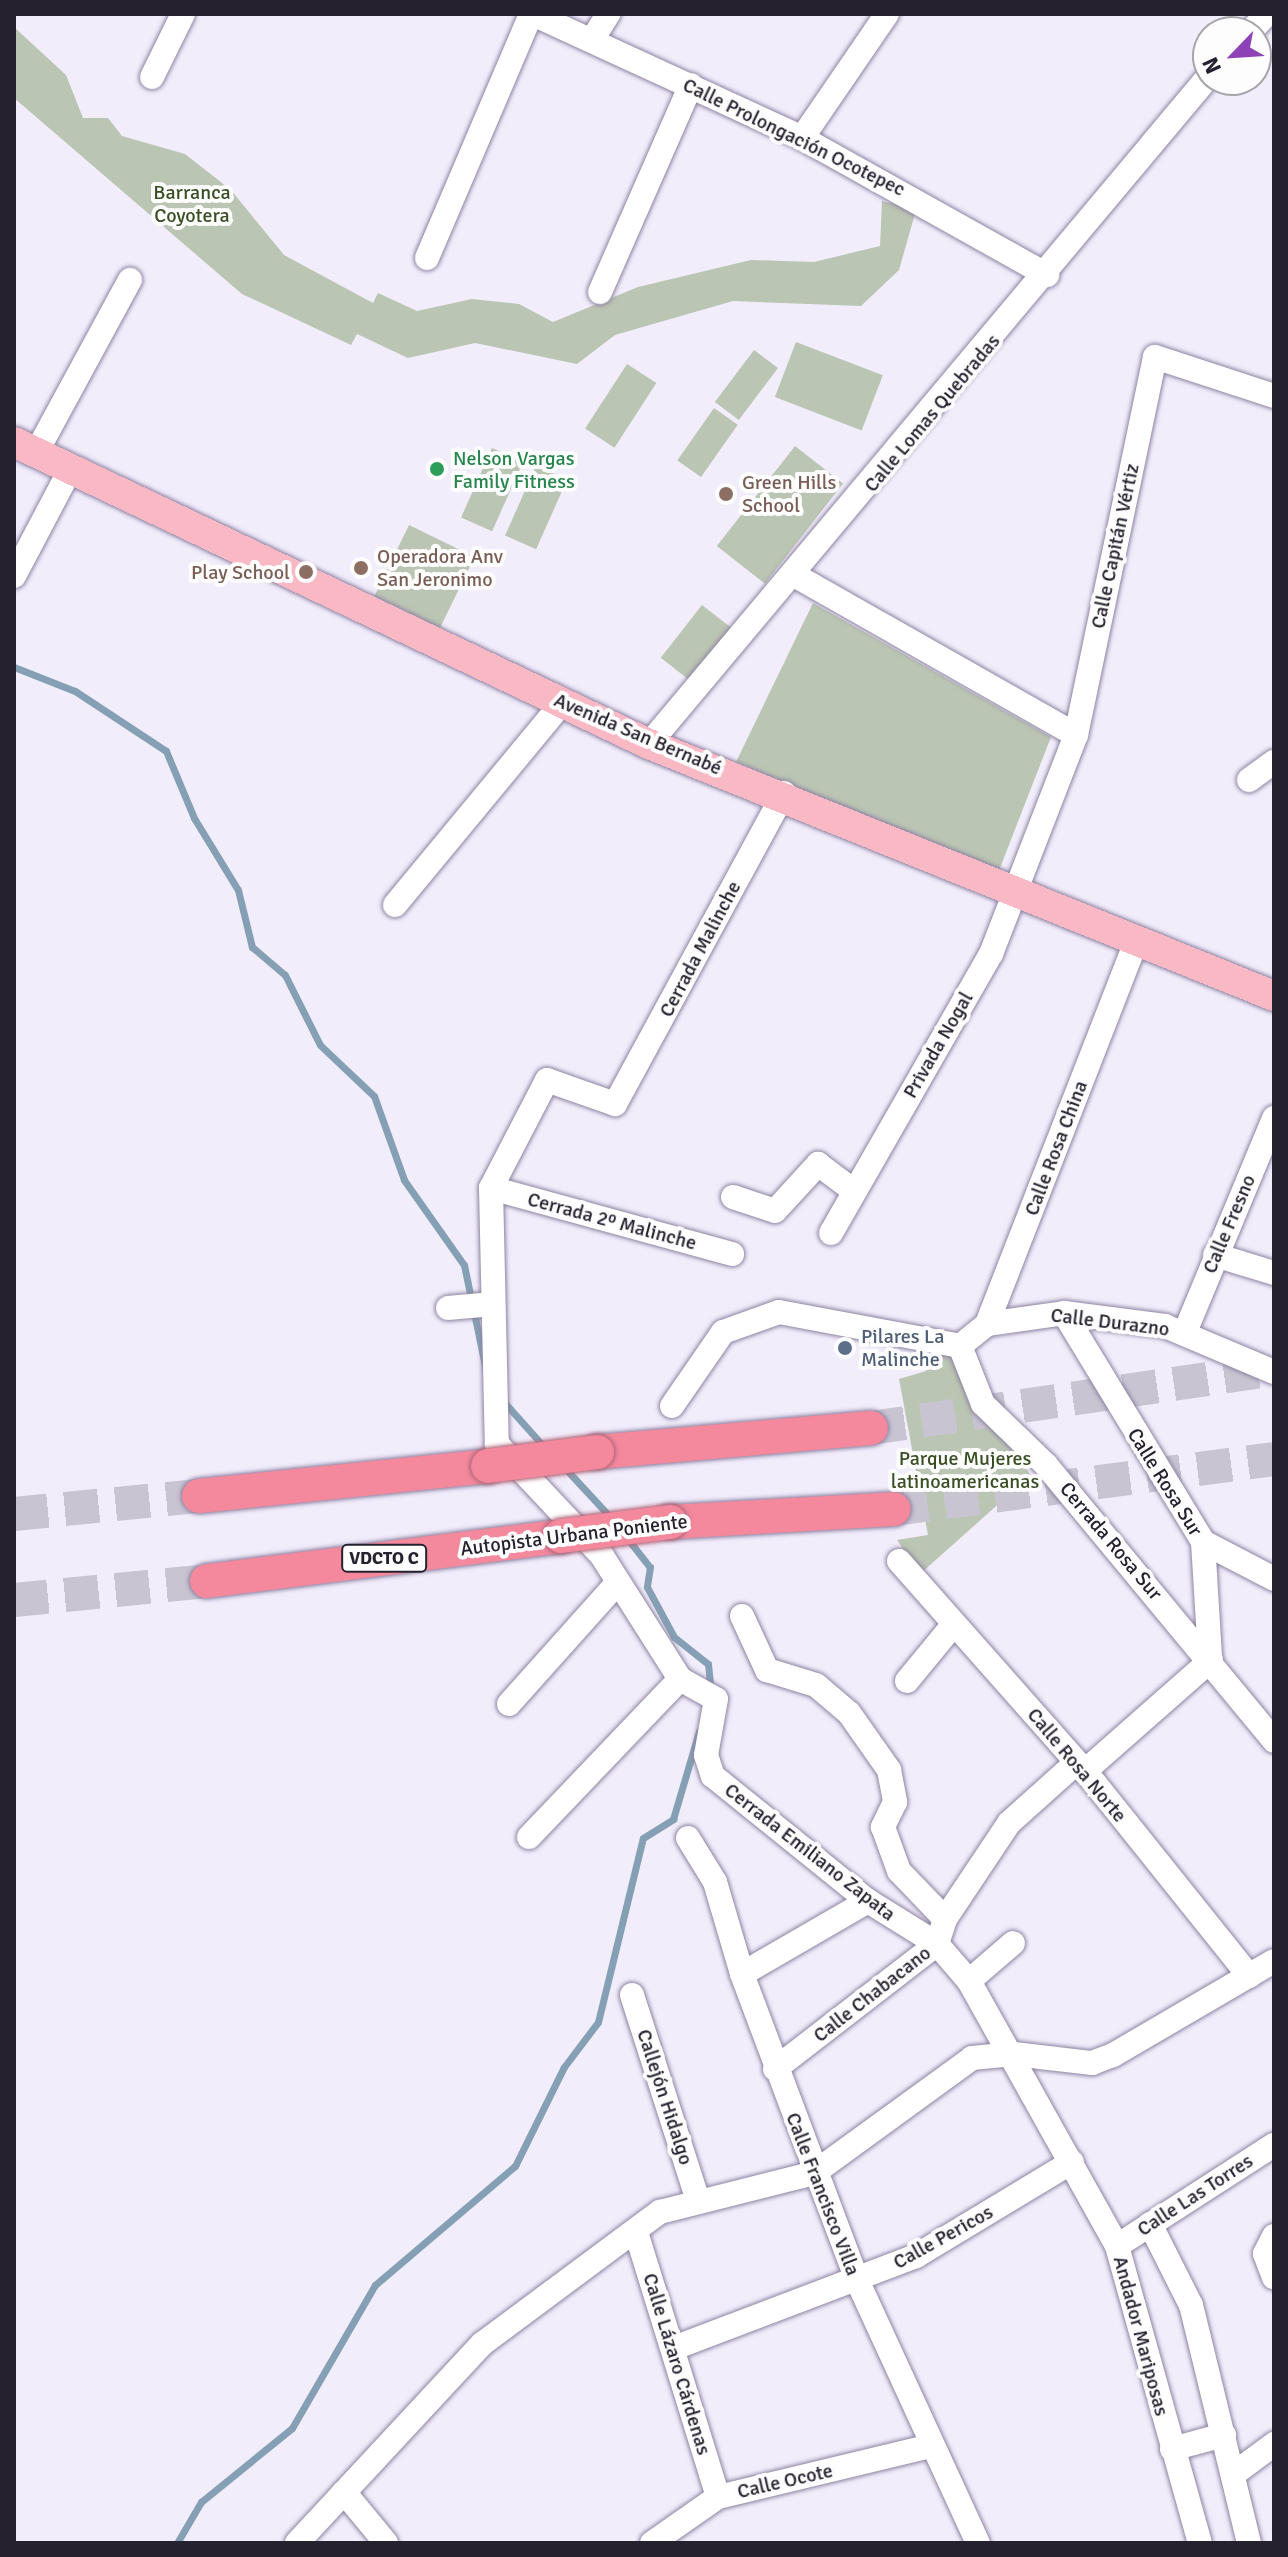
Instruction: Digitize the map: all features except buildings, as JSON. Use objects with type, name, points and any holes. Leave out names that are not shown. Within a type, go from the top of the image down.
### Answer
[{"type":"highway","points":[[199,1496],[597,1452],[871,1428]]},
{"type":"highway","name":"Autopista Urbana Poniente","points":[[207,1581],[670,1522],[894,1509]]},
{"type":"main road","name":"Avenida San Bernabé","points":[[25,448],[649,744],[784,793],[1015,896],[1137,940],[1274,996]]},
{"type":"street","points":[[152,77],[183,14]]},
{"type":"street","points":[[427,258],[532,14]]},
{"type":"street","name":"Calle Prolongación Ocotepec","points":[[532,14],[802,138],[1047,275]]},
{"type":"street","points":[[592,40],[608,14]]},
{"type":"street","points":[[802,138],[887,14]]},
{"type":"street","points":[[600,292],[691,85]]},
{"type":"street","name":"Calle Lomas Quebradas","points":[[649,744],[796,576],[1193,96]]},
{"type":"street","points":[[25,448],[130,280]]},
{"type":"street","name":"Calle Capitán Vértiz","points":[[1015,896],[1076,735],[1155,357],[1274,396]]},
{"type":"street","points":[[14,576],[70,470]]},
{"type":"street","points":[[796,576],[1076,735]]},
{"type":"street","points":[[395,905],[562,703]]},
{"type":"street","points":[[1249,780],[1274,762]]},
{"type":"street","name":"Cerrada Malinche","points":[[490,1192],[547,1080],[615,1104],[784,793]]},
{"type":"street","name":"Privada Nogal","points":[[831,1233],[991,954],[1015,896]]},
{"type":"street","name":"Calle Rosa China","points":[[960,1346],[987,1324],[1137,940]]},
{"type":"street","name":"Calle Fresno","points":[[1185,1332],[1274,1118]]},
{"type":"street","points":[[733,1197],[775,1211],[818,1164],[854,1191]]},
{"type":"street","points":[[490,1192],[470,1306],[498,1377],[491,1410],[497,1444],[602,1556],[617,1583],[699,1689],[529,1837]]},
{"type":"street","name":"Cerrada 2º Malinche","points":[[490,1192],[732,1254]]},
{"type":"street","points":[[1215,1255],[1274,1273]]},
{"type":"street","points":[[672,1406],[723,1332],[779,1312],[960,1346]]},
{"type":"street","name":"Calle Durazno","points":[[987,1324],[1064,1313],[1185,1332],[1274,1372]]},
{"type":"street","name":"Calle Rosa Sur","points":[[1064,1313],[1203,1542],[1211,1660]]},
{"type":"street","name":"Cerrada Rosa Sur","points":[[960,1346],[983,1404],[1046,1465],[1211,1660]]},
{"type":"street","points":[[1203,1542],[1274,1579]]},
{"type":"street","name":"Calle Rosa Norte","points":[[899,1561],[1081,1767],[1249,1976]]},
{"type":"street","points":[[509,1704],[617,1583]]},
{"type":"street","points":[[742,1616],[767,1670],[816,1685],[849,1713],[889,1770],[895,1802],[883,1827],[888,1842],[899,1871],[945,1919]]},
{"type":"street","points":[[907,1681],[954,1624]]},
{"type":"street","points":[[1211,1660],[1274,1741]]},
{"type":"street","name":"Calle Chabacano","points":[[775,2069],[937,1944],[945,1919],[1009,1823],[1211,1660]]},
{"type":"street","name":"Cerrada Emiliano Zapata","points":[[699,1689],[706,1755],[713,1776],[868,1901],[937,1944],[969,1981],[1014,2054]]},
{"type":"street","name":"Calle Francisco Villa","points":[[688,1838],[715,1882],[775,2069],[857,2280],[978,2543]]},
{"type":"street","points":[[742,1974],[868,1901]]},
{"type":"street","points":[[969,1981],[1013,1943]]},
{"type":"street","points":[[297,2543],[482,2344],[660,2212],[697,2198],[814,2173],[957,2065],[1014,2054],[1092,2063],[1274,1961]]},
{"type":"street","name":"Callejón Hidalgo","points":[[632,1995],[697,2198]]},
{"type":"street","name":"Andador Mariposas","points":[[1014,2054],[1117,2246],[1200,2543]]},
{"type":"street","name":"Calle Las Torres","points":[[1117,2246],[1274,2145]]},
{"type":"street","name":"Calle Pericos","points":[[674,2348],[916,2256],[1072,2162]]},
{"type":"street","points":[[1150,2224],[1191,2305],[1235,2473],[1249,2543]]},
{"type":"street","name":"Calle Lázaro Cárdenas","points":[[636,2232],[718,2497]]},
{"type":"street","points":[[1273,2236],[1265,2254],[1274,2277]]},
{"type":"street","points":[[1172,2449],[1224,2435]]},
{"type":"street","points":[[1235,2473],[1274,2444]]},
{"type":"street","name":"Calle Ocote","points":[[652,2543],[682,2534],[718,2497],[931,2446]]},
{"type":"street","points":[[344,2492],[386,2543]]},
{"type":"green space","name":"Barranca Coyotera","points":[[14,27],[66,75],[83,118],[108,118],[122,136],[185,154],[231,190],[284,255],[373,303],[378,293],[417,311],[472,299],[519,304],[553,322],[638,287],[751,260],[814,262],[880,246],[882,201],[916,210],[899,270],[861,306],[733,301],[615,335],[577,364],[475,343],[408,358],[357,334],[351,345],[242,294],[14,98]]},
{"type":"green space","points":[[796,342],[883,375],[862,430],[775,397]]},
{"type":"green space","points":[[754,350],[778,368],[739,420],[715,402]]},
{"type":"green space","points":[[627,364],[656,383],[614,448],[585,429]]},
{"type":"green space","points":[[714,408],[738,425],[701,477],[677,460]]},
{"type":"green space","points":[[795,446],[843,484],[765,584],[717,546]]},
{"type":"green space","points":[[492,448],[523,462],[492,531],[461,517]]},
{"type":"green space","points":[[536,466],[567,480],[536,549],[505,535]]},
{"type":"green space","points":[[409,525],[475,557],[440,628],[374,596]]},
{"type":"green space","points":[[813,603],[1051,737],[998,873],[736,762]]},
{"type":"green space","points":[[702,605],[731,628],[690,681],[661,658]]},
{"type":"green space","name":"Parque Mujeres latinoamericanas","points":[[955,1350],[964,1387],[1031,1475],[920,1574],[897,1540],[928,1535],[899,1379],[926,1371],[930,1351]]},
{"type":"waterway","points":[[14,667],[75,691],[166,751],[194,818],[238,890],[252,947],[285,975],[320,1045],[374,1096],[404,1180],[464,1265],[486,1370]]},
{"type":"waterway","points":[[504,1402],[546,1449]]},
{"type":"waterway","points":[[563,1466],[612,1519]]},
{"type":"waterway","points":[[627,1538],[650,1567],[647,1587],[674,1637],[708,1664],[711,1692]]},
{"type":"waterway","points":[[177,2543],[201,2502],[292,2428],[375,2285],[515,2166],[564,2067],[598,2022],[643,1838],[673,1819],[699,1731]]},
{"type":"tunnel","points":[[871,1428],[1274,1369]]},
{"type":"tunnel","points":[[894,1509],[1274,1459]]},
{"type":"tunnel","points":[[14,1514],[199,1496]]},
{"type":"tunnel","points":[[14,1600],[207,1581]]},
{"type":"place","name":"Nelson Vargas Family Fitness","points":[[437,469]]},
{"type":"place","name":"Green Hills School","points":[[726,494]]},
{"type":"place","name":"Operadora Anv San Jeronimo","points":[[361,568]]},
{"type":"place","name":"Play School","points":[[306,572]]},
{"type":"place","name":"Pilares La Malinche","points":[[845,1348]]}]
